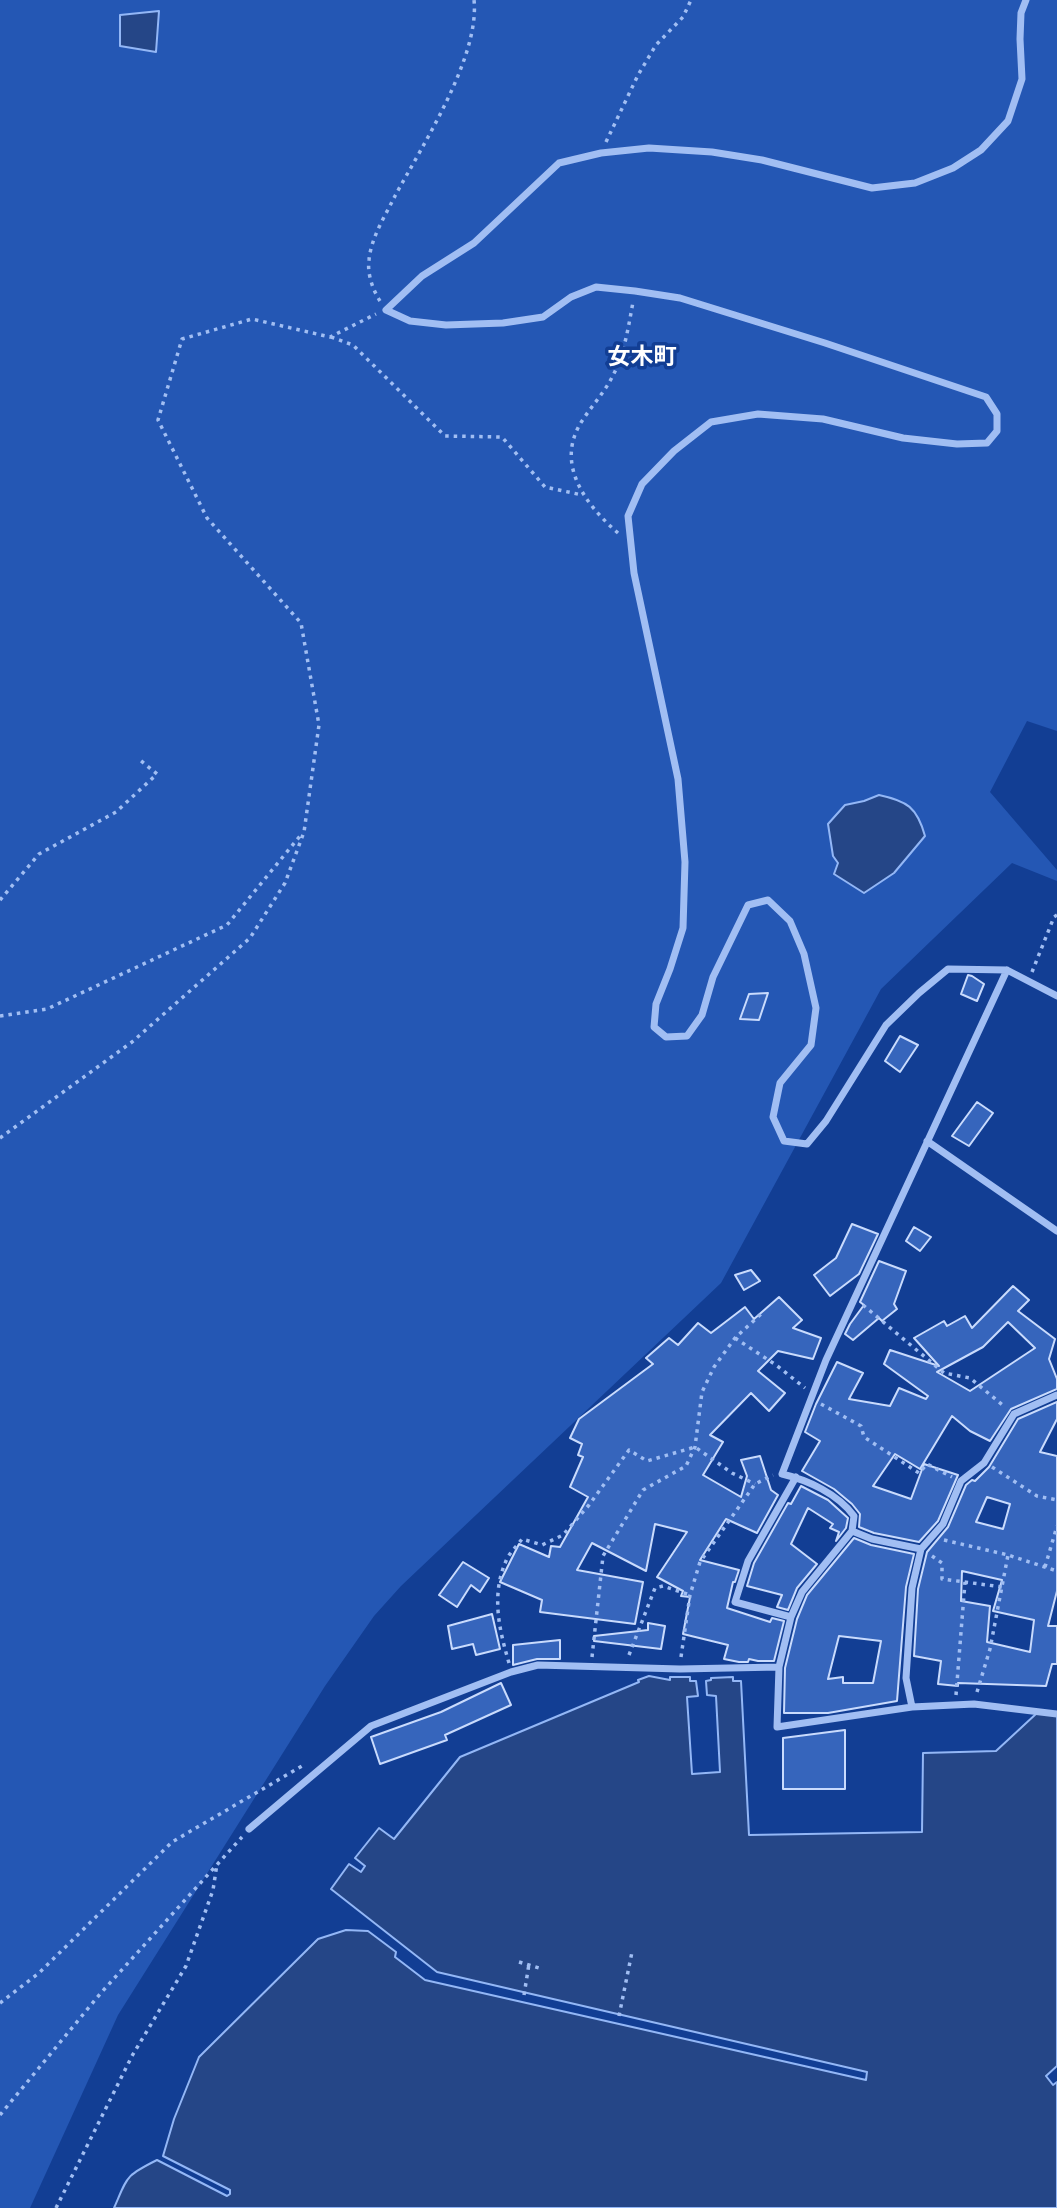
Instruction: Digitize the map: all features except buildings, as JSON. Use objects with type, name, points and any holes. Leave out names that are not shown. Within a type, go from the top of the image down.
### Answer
[{"type":"street","points":[[1026,0],[1021,13],[1022,79],[1008,121],[981,150],[953,168],[915,183],[872,188],[762,160],[712,152],[649,148],[601,153],[559,163],[474,243],[422,276],[386,310],[410,321],[446,325],[503,323],[543,317],[571,297],[596,287],[635,291],[680,298],[986,397],[997,414],[997,431],[988,443],[957,444],[902,438],[823,419],[758,414],[710,422],[674,451],[642,484],[628,516],[634,573],[678,779],[685,862],[683,928],[656,1004],[654,1027],[666,1037],[687,1035],[702,1015],[713,978],[748,905],[768,900],[790,921],[804,954],[816,1008],[811,1045],[780,1083],[773,1117],[784,1141],[807,1143],[826,1121],[886,1025],[919,992],[948,969],[1007,970],[1057,996]]},
{"type":"street","points":[[1007,970],[811,1396],[782,1474],[796,1477],[825,1492],[848,1507],[854,1516],[852,1531],[802,1592],[791,1617],[779,1667],[777,1727],[912,1707],[974,1704],[1057,1714]]},
{"type":"street","points":[[928,1141],[1057,1231]]},
{"type":"street","points":[[912,1707],[906,1678],[912,1588],[921,1549],[943,1524],[961,1481],[984,1463],[1014,1414],[1057,1395]]},
{"type":"street","points":[[791,1617],[735,1602],[748,1561],[796,1477]]},
{"type":"street","points":[[852,1531],[872,1539],[921,1549]]},
{"type":"street","points":[[249,1829],[371,1726],[511,1672],[538,1665],[680,1669],[779,1667]]},
{"type":"path","points":[[330,337],[386,310],[373,290],[368,262],[377,231],[462,71],[475,12],[474,0]]},
{"type":"path","points":[[601,153],[638,75],[656,45],[683,17],[691,0]]},
{"type":"path","points":[[631,543],[616,532],[582,495],[573,474],[571,450],[581,422],[612,378],[623,350],[635,291]]},
{"type":"path","points":[[0,1138],[132,1042],[250,938],[285,883],[304,832],[319,725],[301,623],[207,518],[158,420],[182,339],[252,319],[353,345],[445,436],[502,437],[545,487],[582,495]]},
{"type":"path","points":[[0,900],[39,855],[116,812],[157,774],[140,760]]},
{"type":"path","points":[[0,1016],[47,1009],[228,925],[304,832]]},
{"type":"path","points":[[1028,980],[1057,915]]},
{"type":"path","points":[[856,1299],[944,1373],[970,1378],[1014,1414]]},
{"type":"path","points":[[591,1667],[593,1628],[601,1587],[603,1556],[643,1490],[686,1466],[695,1447],[702,1392],[714,1367],[735,1338],[761,1314]]},
{"type":"path","points":[[735,1338],[776,1365],[811,1396],[861,1426],[864,1437],[919,1473],[927,1464],[961,1481]]},
{"type":"path","points":[[695,1447],[732,1473],[755,1484]]},
{"type":"path","points":[[511,1672],[498,1623],[498,1594],[506,1560],[522,1539],[542,1545],[563,1535],[589,1505],[629,1450],[647,1461],[695,1447]]},
{"type":"path","points":[[984,1463],[1037,1496],[1057,1500]]},
{"type":"path","points":[[680,1669],[690,1595],[699,1562],[755,1484],[782,1474]]},
{"type":"path","points":[[1045,1567],[1057,1526]]},
{"type":"path","points":[[932,1537],[1008,1555],[1057,1571]]},
{"type":"path","points":[[921,1549],[942,1563],[942,1579],[1002,1587]]},
{"type":"path","points":[[974,1704],[990,1649],[1008,1555]]},
{"type":"path","points":[[956,1705],[965,1582]]},
{"type":"path","points":[[626,1667],[655,1588],[663,1586],[690,1595]]},
{"type":"path","points":[[0,2003],[39,1973],[172,1842],[312,1760]]},
{"type":"path","points":[[0,2115],[100,1994],[249,1829]]},
{"type":"path","points":[[55,2208],[132,2056],[186,1966],[213,1890],[217,1864]]},
{"type":"path","points":[[619,2016],[632,1952]]},
{"type":"path","points":[[519,1962],[539,1968]]},
{"type":"path","points":[[524,1995],[529,1964]]},
{"type":"shaded area","points":[[0,0],[1057,0],[1057,731],[1027,721],[990,792],[1057,870],[1057,881],[1012,863],[881,989],[721,1283],[401,1586],[374,1616],[325,1686],[118,2015],[30,2208],[0,2208]]},
{"type":"shaded area","points":[[159,11],[156,52],[120,46],[120,15]]},
{"type":"shaded area","points":[[879,795],[910,807],[925,836],[894,873],[864,893],[834,874],[838,863],[833,856],[828,824],[845,805]]},
{"type":"shaded area","points":[[649,1676],[670,1680],[670,1677],[690,1677],[690,1681],[696,1681],[698,1696],[687,1697],[692,1774],[720,1772],[716,1696],[707,1695],[706,1681],[711,1678],[733,1677],[733,1681],[741,1681],[749,1835],[922,1832],[923,1753],[996,1751],[1037,1713],[1057,1715],[1057,2066],[1046,2076],[1053,2085],[1057,2082],[1057,2208],[114,2208],[129,2178],[157,2160],[227,2196],[230,2194],[230,2190],[163,2156],[174,2119],[199,2057],[318,1939],[346,1930],[368,1931],[396,1952],[395,1957],[425,1980],[866,2080],[867,2072],[437,1972],[331,1889],[349,1864],[361,1872],[365,1866],[355,1858],[379,1828],[394,1839],[460,1757]]},
{"type":"district","name":"女木町","points":[[642,357]]}]
